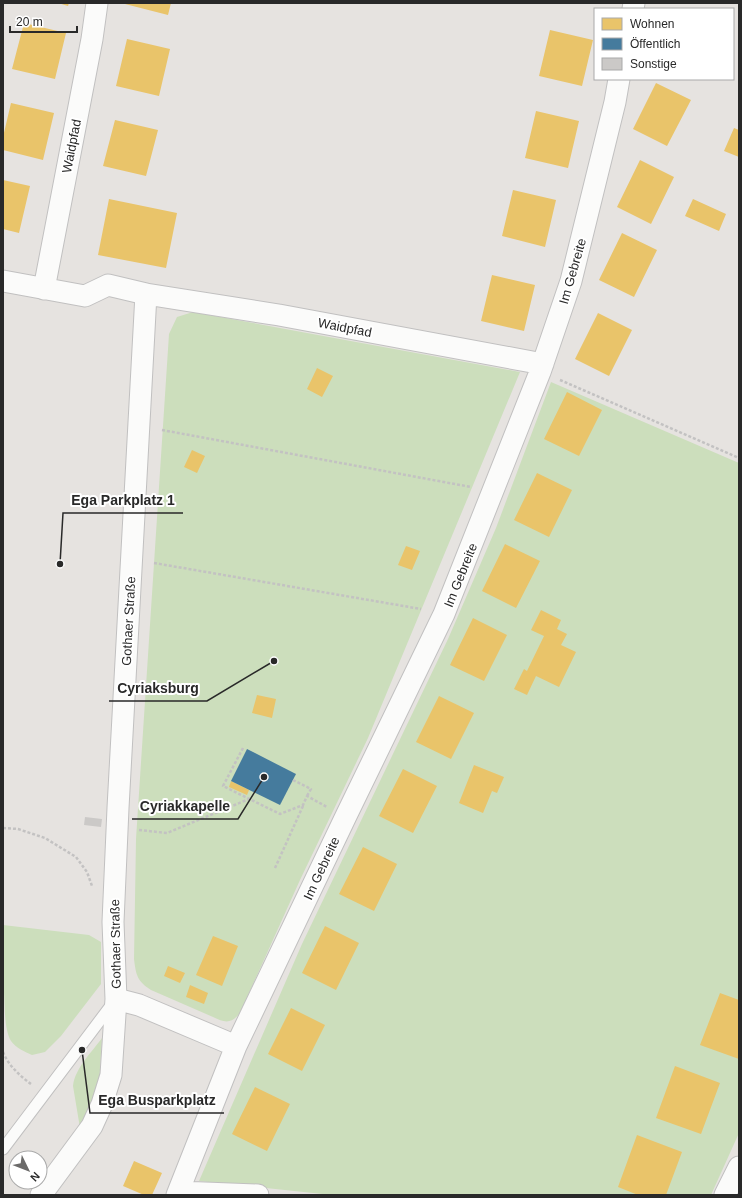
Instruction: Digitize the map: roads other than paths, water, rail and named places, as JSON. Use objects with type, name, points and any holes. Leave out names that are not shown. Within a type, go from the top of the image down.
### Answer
[{"type":"street","name":"Waidpfad","points":[[44,289],[92,40],[97,3]]},
{"type":"street","name":"Im Gebreite","points":[[178,1193],[236,1046],[444,614],[542,368],[571,281],[619,80]]},
{"type":"street","points":[[3,281],[85,296],[108,285],[146,294]]},
{"type":"street","name":"Waidpfad","points":[[146,294],[279,314],[542,368]]},
{"type":"street","name":"Gothaer Straße","points":[[41,1195],[92,1126],[102,1104],[112,1075],[116,999],[113,922],[146,294]]},
{"type":"street","points":[[116,999],[139,1005],[236,1046]]},
{"type":"street","points":[[725,1195],[739,1166]]},
{"type":"street","points":[[178,1193],[258,1195]]},
{"type":"lane","points":[[3,1149],[116,999]]},
{"type":"place","name":"Ega Parkplatz 1","points":[[60,564]]},
{"type":"place","name":"Cyriaksburg","points":[[274,661]]},
{"type":"place","name":"Cyriakkapelle","points":[[264,777]]},
{"type":"place","name":"Ega Busparkplatz","points":[[82,1050]]}]
